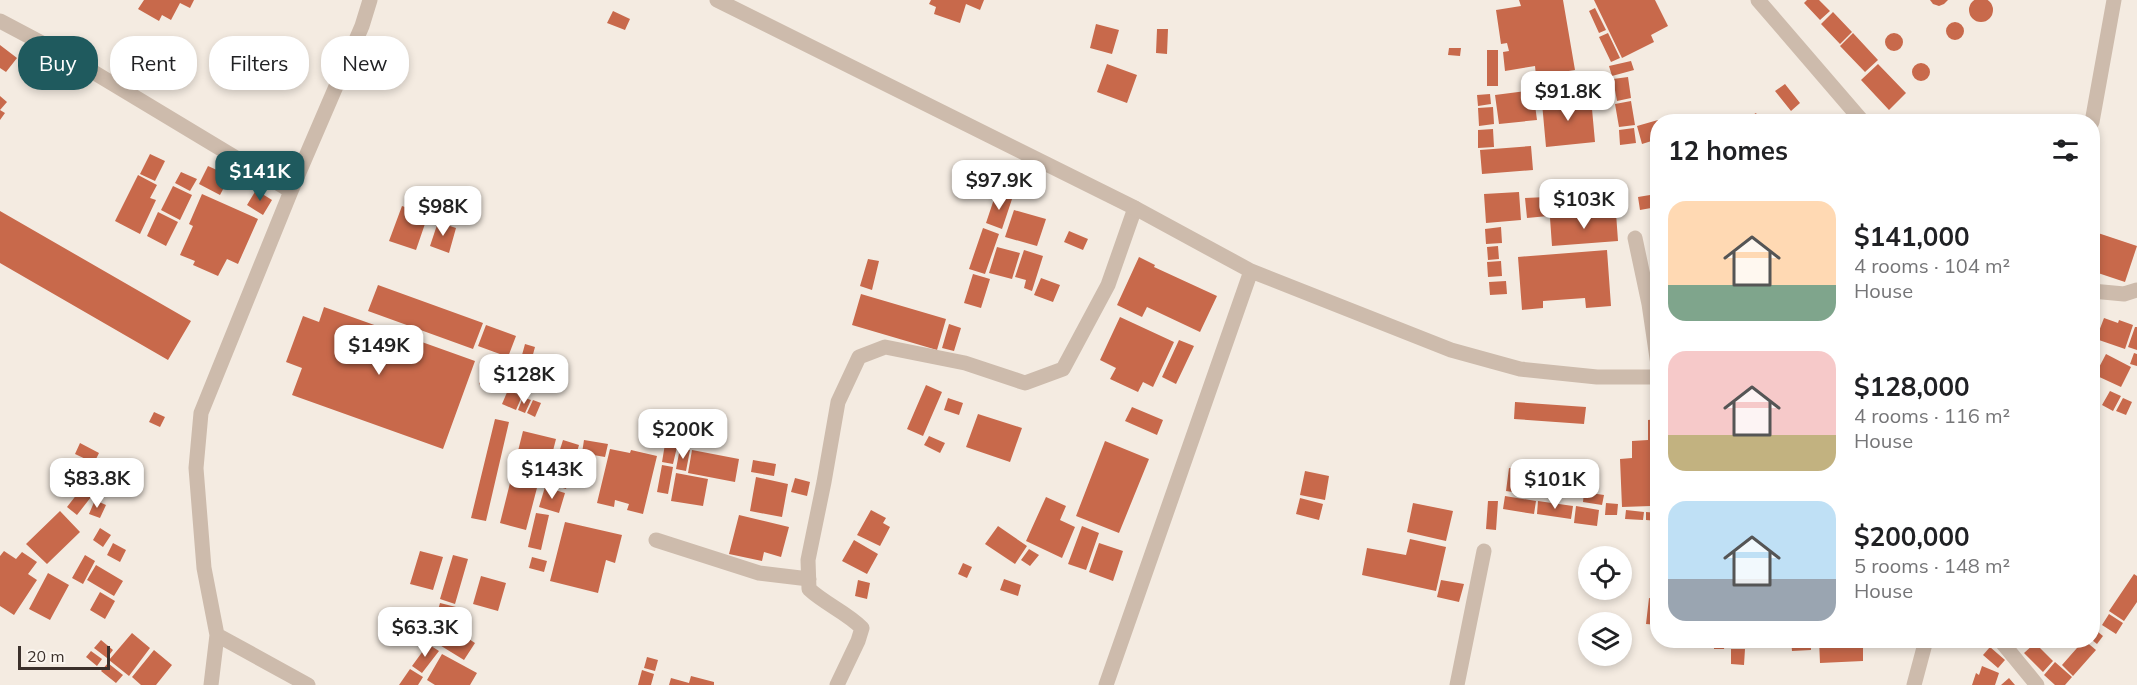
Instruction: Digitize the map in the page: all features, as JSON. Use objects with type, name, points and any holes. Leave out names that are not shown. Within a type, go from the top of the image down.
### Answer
[{"type":"street","points":[[211,685],[217,635],[204,568],[196,468],[201,413],[291,190],[362,26],[370,0]]},
{"type":"street","points":[[717,0],[1135,208],[1251,271],[1450,350],[1520,369],[1597,377],[1650,377]]},
{"type":"street","points":[[1758,0],[1856,114]]},
{"type":"street","points":[[2093,114],[2114,0]]},
{"type":"street","points":[[0,21],[70,58],[291,190]]},
{"type":"street","points":[[837,685],[862,628],[852,618],[810,589],[808,560],[838,402],[860,357],[885,347],[965,363],[1025,383],[1063,369],[1108,285],[1135,208]]},
{"type":"street","points":[[1635,238],[1650,311]]},
{"type":"street","points":[[1106,685],[1251,271]]},
{"type":"street","points":[[2100,292],[2124,294],[2137,290]]},
{"type":"street","points":[[656,540],[759,573],[809,579]]},
{"type":"street","points":[[1457,685],[1484,551]]},
{"type":"street","points":[[217,635],[308,685]]},
{"type":"street","points":[[1914,685],[1924,648]]},
{"type":"street","points":[[2007,648],[2037,685]]},
{"type":"building","points":[[1976,-1],[1986,-1],[1992,5],[1992,15],[1986,21],[1976,21],[1970,15],[1970,5]]},
{"type":"building","points":[[144,0],[194,0],[190,8],[180,3],[171,20],[162,15],[159,21],[138,9]]},
{"type":"building","points":[[931,0],[984,0],[980,10],[966,4],[960,23],[934,14],[936,7],[929,4]]},
{"type":"building","points":[[1519,0],[1563,0],[1575,70],[1536,76],[1535,66],[1505,71],[1503,52],[1509,51],[1507,43],[1501,44],[1496,10],[1521,6]]},
{"type":"building","points":[[1594,0],[1655,0],[1668,26],[1651,35],[1654,42],[1622,58]]},
{"type":"building","points":[[1807,0],[1819,0],[1830,11],[1820,20],[1804,3]]},
{"type":"building","points":[[1930,0],[1948,0],[1939,6]]},
{"type":"building","points":[[1595,8],[1606,30],[1599,33],[1589,11]]},
{"type":"building","points":[[613,11],[630,19],[625,30],[607,23]]},
{"type":"building","points":[[1833,12],[1852,32],[1840,44],[1821,24]]},
{"type":"building","points":[[1951,22],[1959,22],[1964,27],[1962,38],[1951,40],[1946,35],[1946,27]]},
{"type":"building","points":[[1096,24],[1119,30],[1112,54],[1090,48]]},
{"type":"building","points":[[1157,29],[1168,29],[1167,54],[1156,53]]},
{"type":"building","points":[[1608,33],[1620,58],[1611,62],[1599,37]]},
{"type":"building","points":[[1853,33],[1878,60],[1865,72],[1840,46]]},
{"type":"building","points":[[1890,33],[1898,33],[1903,38],[1901,49],[1890,51],[1885,46],[1885,38]]},
{"type":"building","points":[[0,45],[17,58],[6,72],[0,68]]},
{"type":"building","points":[[1449,48],[1461,48],[1460,56],[1448,55]]},
{"type":"building","points":[[1487,50],[1498,50],[1498,86],[1487,86]]},
{"type":"building","points":[[1631,61],[1634,70],[1612,76],[1609,66]]},
{"type":"building","points":[[1917,63],[1925,63],[1930,68],[1928,79],[1917,81],[1912,76],[1912,68]]},
{"type":"building","points":[[1107,64],[1137,75],[1127,103],[1097,92]]},
{"type":"building","points":[[1878,64],[1906,93],[1889,110],[1861,80]]},
{"type":"building","points":[[1628,77],[1631,98],[1617,101],[1613,79]]},
{"type":"building","points":[[1785,84],[1800,103],[1791,111],[1775,91]]},
{"type":"building","points":[[1536,85],[1550,85],[1551,97],[1537,99]]},
{"type":"building","points":[[1533,90],[1537,120],[1499,124],[1495,95]]},
{"type":"building","points":[[1490,94],[1491,104],[1478,106],[1477,95]]},
{"type":"building","points":[[0,96],[7,102],[0,110]]},
{"type":"building","points":[[1591,98],[1595,142],[1546,147],[1542,103]]},
{"type":"building","points":[[1631,101],[1635,125],[1619,127],[1615,104]]},
{"type":"building","points":[[1493,107],[1494,124],[1479,126],[1478,108]]},
{"type":"building","points":[[0,110],[5,113],[0,120]]},
{"type":"building","points":[[1650,122],[1650,142],[1642,144],[1637,126]]},
{"type":"building","points":[[1634,128],[1636,143],[1620,145],[1619,130]]},
{"type":"building","points":[[1493,129],[1494,147],[1478,148],[1478,130]]},
{"type":"building","points":[[1531,146],[1533,170],[1482,174],[1480,150]]},
{"type":"building","points":[[150,154],[165,161],[155,181],[140,174]]},
{"type":"building","points":[[208,166],[230,176],[220,195],[199,184]]},
{"type":"building","points":[[181,172],[197,179],[190,191],[175,183]]},
{"type":"building","points":[[138,175],[157,185],[150,198],[156,200],[140,234],[115,221]]},
{"type":"building","points":[[173,186],[192,195],[180,220],[161,210]]},
{"type":"building","points":[[256,190],[272,200],[263,215],[247,205]]},
{"type":"building","points":[[1519,192],[1521,220],[1486,223],[1484,194]]},
{"type":"building","points":[[996,193],[1012,199],[1002,229],[986,223]]},
{"type":"building","points":[[202,194],[258,219],[238,264],[227,259],[218,276],[193,265],[195,261],[180,255],[193,226],[189,224]]},
{"type":"building","points":[[1650,195],[1650,208],[1640,210],[1638,197]]},
{"type":"building","points":[[1547,197],[1548,216],[1527,218],[1525,198]]},
{"type":"building","points":[[402,206],[428,215],[416,250],[389,241]]},
{"type":"building","points":[[1014,210],[1046,219],[1037,246],[1005,237]]},
{"type":"building","points":[[0,211],[191,321],[168,360],[0,263]]},
{"type":"building","points":[[158,212],[178,222],[166,246],[147,236]]},
{"type":"building","points":[[1616,213],[1618,241],[1552,246],[1550,218]]},
{"type":"building","points":[[438,222],[456,228],[449,253],[430,246]]},
{"type":"building","points":[[1501,227],[1502,243],[1486,244],[1485,229]]},
{"type":"building","points":[[983,228],[999,234],[985,274],[969,269]]},
{"type":"building","points":[[1069,231],[1088,239],[1083,250],[1064,242]]},
{"type":"building","points":[[2100,234],[2137,246],[2125,282],[2100,274]]},
{"type":"building","points":[[1498,246],[1499,259],[1488,260],[1487,247]]},
{"type":"building","points":[[997,247],[1020,253],[1012,279],[989,273]]},
{"type":"building","points":[[1024,250],[1043,256],[1032,291],[1024,288],[1026,280],[1015,277]]},
{"type":"building","points":[[1607,250],[1611,306],[1586,308],[1585,298],[1543,301],[1543,308],[1522,310],[1518,257]]},
{"type":"building","points":[[1139,257],[1155,265],[1154,267],[1217,296],[1200,332],[1147,307],[1142,317],[1117,305]]},
{"type":"building","points":[[868,259],[879,261],[872,290],[860,286]]},
{"type":"building","points":[[1501,261],[1502,276],[1488,277],[1487,262]]},
{"type":"building","points":[[973,274],[990,279],[981,308],[964,303]]},
{"type":"building","points":[[1041,278],[1060,285],[1053,302],[1034,295]]},
{"type":"building","points":[[1506,281],[1507,294],[1490,295],[1489,282]]},
{"type":"building","points":[[378,285],[483,323],[473,349],[368,311]]},
{"type":"building","points":[[861,294],[946,319],[937,350],[852,325]]},
{"type":"building","points":[[324,307],[475,361],[443,449],[292,395],[302,368],[286,362],[303,316],[319,322]]},
{"type":"building","points":[[1120,317],[1174,342],[1153,387],[1143,382],[1138,392],[1110,379],[1116,368],[1100,360]]},
{"type":"building","points":[[2104,318],[2133,325],[2125,349],[2100,340],[2100,328]]},
{"type":"building","points":[[949,324],[961,328],[954,351],[942,348]]},
{"type":"building","points":[[486,325],[516,336],[508,357],[478,346]]},
{"type":"building","points":[[2135,327],[2137,327],[2137,350],[2128,347]]},
{"type":"building","points":[[1179,340],[1194,346],[1176,384],[1162,377]]},
{"type":"building","points":[[525,344],[535,347],[532,358],[522,355]]},
{"type":"building","points":[[2134,353],[2137,354],[2137,366],[2130,364]]},
{"type":"building","points":[[2106,354],[2131,367],[2121,387],[2100,377],[2100,365]]},
{"type":"building","points":[[490,355],[506,361],[495,390],[479,384]]},
{"type":"building","points":[[926,385],[942,392],[923,436],[907,429]]},
{"type":"building","points":[[508,390],[522,396],[516,410],[502,404]]},
{"type":"building","points":[[2110,391],[2121,396],[2113,411],[2102,405]]},
{"type":"building","points":[[523,397],[531,400],[525,413],[518,410]]},
{"type":"building","points":[[948,398],[963,403],[959,415],[944,410]]},
{"type":"building","points":[[2123,398],[2132,402],[2126,415],[2116,411]]},
{"type":"building","points":[[533,400],[541,403],[535,417],[527,413]]},
{"type":"building","points":[[1515,402],[1586,407],[1584,424],[1514,419]]},
{"type":"building","points":[[1132,407],[1163,420],[1157,435],[1125,421]]},
{"type":"building","points":[[154,412],[165,417],[160,427],[149,422]]},
{"type":"building","points":[[978,414],[1022,428],[1010,462],[966,447]]},
{"type":"building","points":[[495,419],[509,422],[486,521],[471,518]]},
{"type":"building","points":[[1648,420],[1650,420],[1650,506],[1622,507],[1620,459],[1632,458],[1632,441],[1648,440]]},
{"type":"building","points":[[523,431],[556,439],[544,486],[538,484],[526,530],[500,523]]},
{"type":"building","points":[[929,436],[945,443],[940,453],[924,445]]},
{"type":"building","points":[[563,440],[579,445],[566,489],[549,484]]},
{"type":"building","points":[[584,440],[608,444],[605,457],[582,453]]},
{"type":"building","points":[[1105,441],[1149,459],[1119,533],[1076,516]]},
{"type":"building","points":[[80,443],[99,453],[94,463],[75,454]]},
{"type":"building","points":[[665,444],[677,447],[673,464],[662,462]]},
{"type":"building","points":[[680,448],[690,450],[686,471],[676,469]]},
{"type":"building","points":[[610,449],[630,453],[631,450],[657,456],[643,514],[627,510],[629,504],[615,500],[614,507],[597,503]]},
{"type":"building","points":[[692,450],[739,459],[735,482],[688,473]]},
{"type":"building","points":[[753,460],[776,464],[774,476],[751,472]]},
{"type":"building","points":[[662,465],[673,467],[668,494],[657,492]]},
{"type":"building","points":[[1509,468],[1535,472],[1532,495],[1506,491]]},
{"type":"building","points":[[1305,471],[1329,476],[1325,500],[1300,495]]},
{"type":"building","points":[[676,473],[708,479],[703,506],[671,501]]},
{"type":"building","points":[[756,477],[788,484],[782,517],[750,511]]},
{"type":"building","points":[[795,478],[810,482],[807,496],[791,492]]},
{"type":"building","points":[[545,487],[565,493],[559,513],[539,507]]},
{"type":"building","points":[[81,489],[91,497],[77,515],[67,507]]},
{"type":"building","points":[[1584,492],[1604,495],[1602,505],[1583,502]]},
{"type":"building","points":[[1505,496],[1536,501],[1534,514],[1503,509]]},
{"type":"building","points":[[1046,497],[1066,506],[1060,520],[1075,527],[1062,558],[1026,541]]},
{"type":"building","points":[[1300,498],[1323,504],[1319,520],[1296,514]]},
{"type":"building","points":[[95,500],[106,505],[100,518],[89,514]]},
{"type":"building","points":[[1488,501],[1498,501],[1496,530],[1486,529]]},
{"type":"building","points":[[1538,501],[1573,506],[1571,519],[1537,514]]},
{"type":"building","points":[[1413,503],[1453,511],[1446,541],[1407,532]]},
{"type":"building","points":[[1606,503],[1618,504],[1617,515],[1605,515]]},
{"type":"building","points":[[1576,506],[1599,510],[1597,526],[1574,523]]},
{"type":"building","points":[[871,510],[886,518],[883,523],[890,527],[880,546],[857,535]]},
{"type":"building","points":[[1626,510],[1644,512],[1643,520],[1625,519]]},
{"type":"building","points":[[60,511],[80,532],[47,564],[26,544]]},
{"type":"building","points":[[1646,512],[1650,512],[1650,520],[1646,520]]},
{"type":"building","points":[[536,513],[549,515],[541,550],[528,547]]},
{"type":"building","points":[[739,515],[789,527],[781,557],[764,552],[762,561],[729,554]]},
{"type":"building","points":[[565,522],[622,535],[615,563],[606,560],[598,593],[550,581]]},
{"type":"building","points":[[998,526],[1027,546],[1015,564],[985,544]]},
{"type":"building","points":[[1082,526],[1099,533],[1086,570],[1068,564]]},
{"type":"building","points":[[100,528],[111,535],[103,547],[93,540]]},
{"type":"building","points":[[1410,539],[1446,547],[1436,591],[1362,575],[1367,548],[1406,555]]},
{"type":"building","points":[[854,540],[878,554],[867,574],[842,561]]},
{"type":"building","points":[[113,543],[126,550],[120,562],[107,555]]},
{"type":"building","points":[[1099,543],[1123,551],[1113,581],[1089,572]]},
{"type":"building","points":[[1029,549],[1039,555],[1030,566],[1021,560]]},
{"type":"building","points":[[4,551],[16,559],[22,552],[37,562],[28,574],[37,580],[14,615],[0,606],[0,556]]},
{"type":"building","points":[[420,551],[443,557],[433,590],[410,584]]},
{"type":"building","points":[[85,555],[95,561],[83,584],[72,578]]},
{"type":"building","points":[[453,555],[468,559],[455,604],[440,599]]},
{"type":"building","points":[[532,557],[547,561],[544,572],[529,568]]},
{"type":"building","points":[[963,563],[972,567],[967,578],[958,574]]},
{"type":"building","points":[[96,565],[123,581],[114,596],[87,580]]},
{"type":"building","points":[[48,573],[69,585],[50,620],[29,609]]},
{"type":"building","points":[[2134,574],[2137,576],[2137,602],[2124,621],[2109,611]]},
{"type":"building","points":[[481,576],[506,583],[498,611],[473,604]]},
{"type":"building","points":[[1004,579],[1021,585],[1018,596],[1000,590]]},
{"type":"building","points":[[858,580],[870,583],[867,599],[855,596]]},
{"type":"building","points":[[1441,580],[1464,584],[1459,602],[1437,597]]},
{"type":"building","points":[[100,592],[115,601],[105,619],[90,610]]},
{"type":"building","points":[[1649,598],[1650,598],[1650,624],[1646,624]]},
{"type":"building","points":[[440,603],[456,607],[454,614],[438,610]]},
{"type":"building","points":[[2109,614],[2123,623],[2116,634],[2102,625]]},
{"type":"building","points":[[449,626],[475,643],[464,660],[438,644]]},
{"type":"building","points":[[132,633],[150,648],[129,676],[109,660]]},
{"type":"building","points":[[101,640],[113,650],[107,658],[94,648]]},
{"type":"building","points":[[428,644],[439,651],[422,673],[412,666]]},
{"type":"building","points":[[1792,648],[1811,648],[1811,650],[1792,651]]},
{"type":"building","points":[[1819,648],[1863,648],[1863,661],[1820,663]]},
{"type":"building","points":[[1991,648],[2005,660],[1998,668],[1983,655]]},
{"type":"building","points":[[2030,648],[2040,648],[2053,661],[2043,672],[2024,653]]},
{"type":"building","points":[[2077,648],[2096,650],[2073,676],[2062,665]]},
{"type":"building","points":[[1731,649],[1745,649],[1744,665],[1731,664]]},
{"type":"building","points":[[154,650],[172,665],[156,685],[141,685],[132,677]]},
{"type":"building","points":[[91,651],[102,659],[97,666],[86,657]]},
{"type":"building","points":[[442,654],[477,673],[470,685],[435,685],[427,680]]},
{"type":"building","points":[[647,657],[658,660],[655,671],[644,668]]},
{"type":"building","points":[[2055,662],[2072,677],[2065,685],[2055,685],[2044,675]]},
{"type":"building","points":[[108,663],[123,675],[116,683],[101,671]]},
{"type":"building","points":[[1982,666],[1999,673],[1995,685],[1972,685],[1976,673],[1979,675]]},
{"type":"building","points":[[410,669],[423,677],[418,685],[399,685]]},
{"type":"building","points":[[642,670],[654,674],[651,685],[638,685]]},
{"type":"building","points":[[691,676],[714,682],[714,685],[669,685],[671,678],[689,683]]},
{"type":"building","points":[[2009,678],[2015,685],[2001,685]]}]
